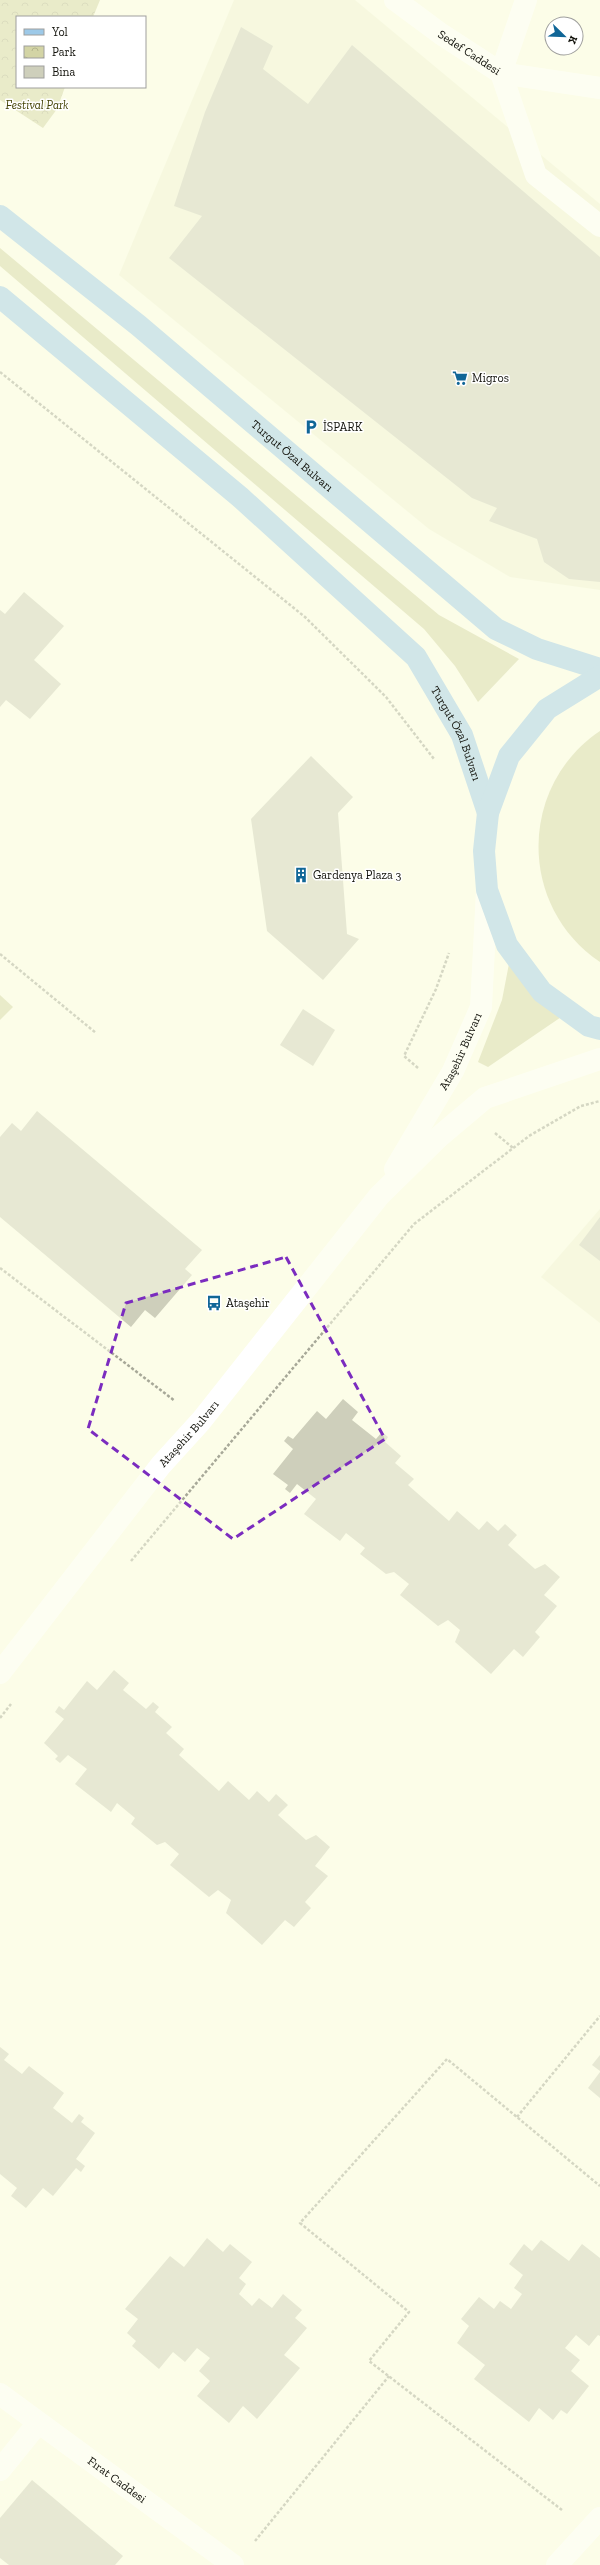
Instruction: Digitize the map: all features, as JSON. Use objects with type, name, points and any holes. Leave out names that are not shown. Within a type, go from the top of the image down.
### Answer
[{"type":"main road","name":"Turgut Özal Bulvarı","points":[[0,216],[138,325],[496,629],[537,649],[600,669]]},
{"type":"main road","name":"Turgut Özal Bulvarı","points":[[0,297],[240,497],[416,657],[462,735],[488,813]]},
{"type":"main road","name":"Turgut Özal Bulvarı","points":[[600,676],[547,709],[509,756],[488,813],[484,851],[487,890],[507,945],[542,992],[590,1026],[600,1030]]},
{"type":"street","name":"Sedef Caddesi","points":[[395,0],[441,34],[501,74],[600,88]]},
{"type":"street","points":[[526,0],[501,74],[536,175],[600,226]]},
{"type":"street","name":"Ataşehir Bulvarı","points":[[379,1196],[453,1071],[480,1007],[487,890]]},
{"type":"street","name":"Ataşehir Bulvarı","points":[[0,1673],[161,1465],[201,1421],[379,1196],[440,1136],[485,1098],[600,1059]]},
{"type":"street","name":"Fırat Caddesi","points":[[0,2394],[233,2565]]},
{"type":"street","points":[[0,2470],[38,2423]]},
{"type":"street","points":[[557,2565],[594,2524]]},
{"type":"path","points":[[0,372],[305,617],[386,697],[435,760]]},
{"type":"path","points":[[442,1088],[404,1056],[436,989],[452,946]]},
{"type":"path","points":[[0,954],[96,1034]]},
{"type":"path","points":[[130,1562],[414,1224],[529,1136],[581,1106],[600,1101]]},
{"type":"path","points":[[469,1111],[513,1148]]},
{"type":"path","points":[[0,1268],[201,1421]]},
{"type":"path","points":[[0,1718],[15,1700]]},
{"type":"path","points":[[517,2117],[600,2016]]},
{"type":"path","points":[[594,2524],[369,2361],[409,2312],[300,2223],[447,2059],[600,2186]]},
{"type":"path","points":[[251,2547],[389,2376]]},
{"type":"highlighted area","points":[[286,1257],[385,1439],[233,1539],[88,1429],[126,1303]]},
{"type":"shaded area","name":"Migros","points":[[234,0],[355,0],[600,204],[600,590],[510,577],[429,529],[119,275]]},
{"type":"shaded area","points":[[600,1209],[600,1323],[541,1277]]},
{"type":"green space","name":"Festival Park","points":[[0,0],[100,0],[93,16],[16,16],[16,88],[65,88],[57,109],[43,128],[0,100]]},
{"type":"green space","points":[[0,248],[439,615],[519,659],[478,702],[455,666],[424,629],[0,266]]},
{"type":"green space","points":[[600,731],[600,962],[573,939],[554,910],[542,879],[538,846],[542,814],[554,783],[573,754]]},
{"type":"green space","points":[[512,948],[570,1011],[488,1067],[478,1062],[502,1000]]},
{"type":"green space","points":[[0,995],[13,1007],[0,1020]]},
{"type":"building","name":"Migros","points":[[241,27],[273,46],[263,69],[308,104],[352,45],[600,257],[600,582],[569,579],[544,562],[537,539],[489,521],[497,508],[472,498],[169,258],[202,216],[174,206],[205,112]]},
{"type":"building","points":[[24,592],[64,626],[34,660],[61,684],[30,719],[6,700],[0,707],[0,610],[5,614]]},
{"type":"building","name":"Gardenya Plaza 3","points":[[311,756],[353,797],[338,813],[347,934],[359,939],[323,980],[267,931],[251,819]]},
{"type":"building","points":[[303,1009],[335,1030],[313,1066],[280,1045]]},
{"type":"building","points":[[37,1111],[202,1250],[185,1269],[192,1275],[155,1318],[145,1310],[131,1327],[0,1217],[0,1137],[12,1123],[21,1131]]},
{"type":"building","points":[[600,1217],[600,1261],[579,1245]]},
{"type":"building","points":[[343,1399],[358,1412],[352,1420],[376,1439],[382,1432],[388,1437],[385,1442],[401,1456],[395,1463],[414,1479],[408,1485],[449,1521],[457,1511],[479,1530],[487,1521],[498,1531],[505,1524],[517,1535],[508,1545],[535,1569],[545,1564],[560,1577],[544,1595],[557,1606],[535,1632],[540,1637],[523,1657],[514,1649],[491,1674],[455,1642],[460,1630],[448,1620],[438,1626],[400,1595],[409,1584],[394,1572],[386,1574],[360,1554],[365,1548],[346,1533],[340,1541],[304,1514],[316,1499],[297,1484],[290,1493],[285,1489],[288,1485],[273,1474],[293,1449],[284,1441],[288,1436],[293,1439],[317,1411],[326,1419]]},
{"type":"building","points":[[114,1670],[129,1683],[123,1690],[146,1709],[153,1702],[159,1707],[155,1712],[172,1727],[166,1733],[184,1749],[179,1755],[219,1791],[228,1781],[249,1800],[257,1791],[269,1802],[276,1794],[288,1805],[278,1815],[306,1840],[316,1835],[330,1847],[315,1866],[328,1876],[305,1902],[311,1908],[294,1927],[285,1920],[262,1945],[226,1913],[231,1900],[218,1890],[209,1897],[170,1865],[179,1854],[165,1842],[157,1845],[131,1824],[135,1818],[117,1803],[111,1812],[75,1784],[87,1769],[68,1755],[60,1763],[55,1759],[58,1756],[44,1743],[64,1719],[55,1712],[59,1706],[64,1710],[87,1681],[97,1690]]},
{"type":"building","points":[[0,2047],[9,2054],[4,2060],[22,2074],[29,2066],[64,2093],[53,2108],[72,2123],[79,2114],[84,2118],[81,2122],[95,2133],[76,2159],[85,2166],[81,2172],[76,2168],[53,2196],[43,2188],[26,2208],[11,2196],[17,2188],[0,2174]]},
{"type":"building","points":[[600,2055],[600,2071],[592,2065]]},
{"type":"building","points":[[600,2072],[600,2098],[588,2088]]},
{"type":"building","points":[[207,2238],[223,2252],[230,2244],[252,2262],[239,2278],[246,2284],[239,2294],[252,2306],[259,2298],[272,2308],[283,2294],[302,2310],[295,2318],[307,2328],[284,2355],[300,2368],[257,2419],[243,2406],[229,2423],[197,2396],[210,2381],[199,2371],[210,2358],[197,2348],[185,2362],[173,2352],[159,2369],[132,2346],[136,2341],[127,2333],[138,2319],[125,2309],[170,2256],[184,2267]]},
{"type":"building","points":[[541,2240],[569,2261],[582,2244],[600,2258],[600,2336],[598,2335],[589,2346],[576,2335],[565,2348],[580,2360],[571,2371],[589,2386],[567,2414],[561,2410],[553,2420],[539,2408],[529,2422],[474,2379],[485,2365],[457,2343],[469,2326],[461,2319],[479,2297],[494,2309],[500,2301],[511,2309],[522,2294],[514,2288],[523,2275],[509,2264],[524,2244],[532,2251]]},
{"type":"building","points":[[32,2480],[123,2556],[115,2565],[9,2565],[0,2558],[0,2518]]},
{"type":"place","name":"Migros","points":[[460,378]]},
{"type":"place","name":"İSPARK","points":[[311,427]]},
{"type":"place","name":"Gardenya Plaza 3","points":[[301,875]]},
{"type":"place","name":"Ataşehir","points":[[214,1303]]}]
